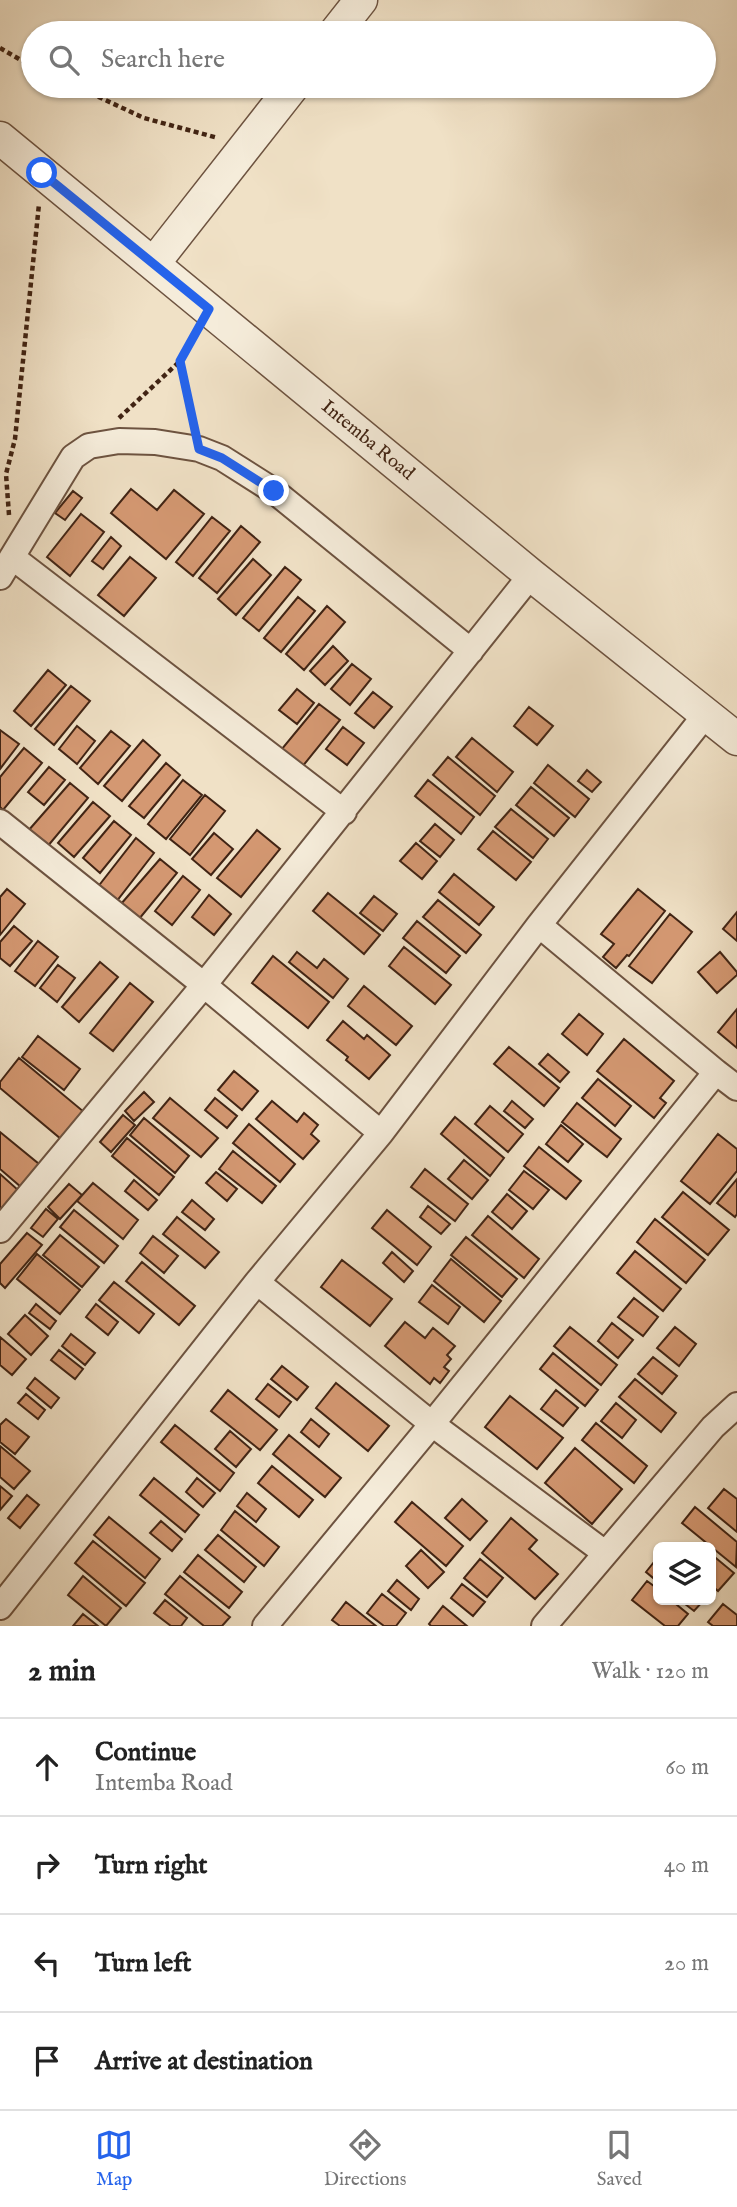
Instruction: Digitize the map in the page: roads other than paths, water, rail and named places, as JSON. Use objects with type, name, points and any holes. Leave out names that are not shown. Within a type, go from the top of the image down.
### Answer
[{"type":"street","points":[[344,21],[361,0]]},
{"type":"street","points":[[154,263],[282,98]]},
{"type":"street","name":"Intemba Road","points":[[0,138],[531,575],[737,739]]},
{"type":"street","points":[[344,812],[6,567],[72,457],[89,446],[119,441],[155,442],[199,449],[222,458],[274,491],[471,651]]},
{"type":"street","points":[[0,1230],[204,985],[531,575]]},
{"type":"street","points":[[0,1607],[257,1282],[381,1133],[539,925],[706,714]]},
{"type":"street","points":[[0,822],[204,985],[381,1133]]},
{"type":"street","points":[[539,925],[737,1088]]},
{"type":"street","points":[[265,1626],[716,1072]]},
{"type":"street","points":[[257,1282],[432,1424],[605,1553]]},
{"type":"street","points":[[544,1626],[713,1427],[737,1405]]}]
